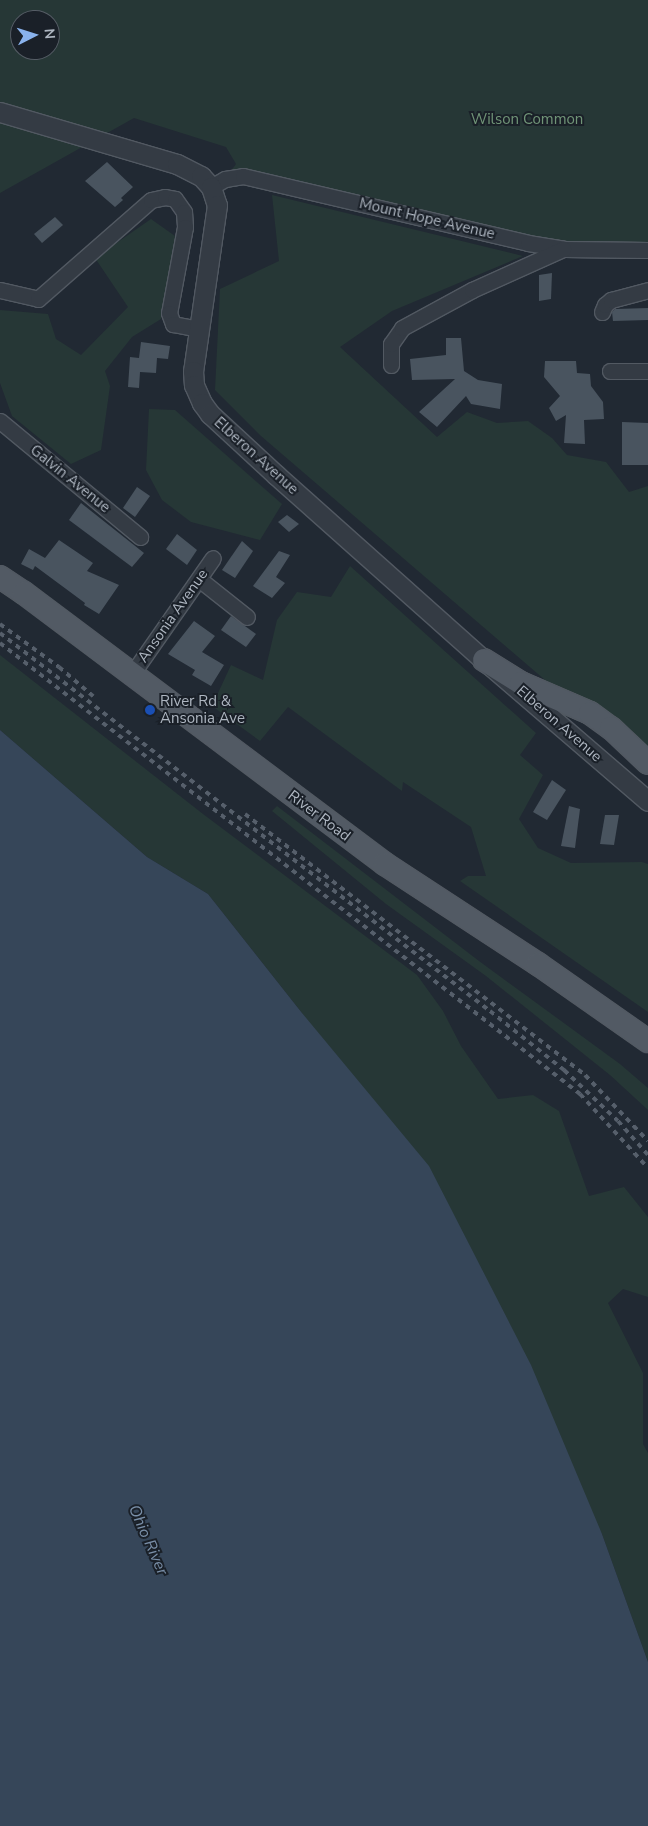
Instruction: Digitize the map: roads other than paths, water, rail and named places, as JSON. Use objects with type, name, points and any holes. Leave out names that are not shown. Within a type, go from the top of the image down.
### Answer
[{"type":"main road","name":"River Road","points":[[0,577],[24,593],[385,864],[538,964],[648,1041]]},
{"type":"main road","points":[[484,660],[521,683],[590,713],[648,763]]},
{"type":"street","points":[[0,112],[177,164],[201,176],[211,187]]},
{"type":"street","name":"Mount Hope Avenue","points":[[211,187],[225,179],[243,176],[528,243],[564,249],[648,250]]},
{"type":"street","name":"Elberon Avenue","points":[[211,187],[217,205],[193,371],[194,385],[198,397],[210,414],[484,660],[648,801]]},
{"type":"street","points":[[0,290],[38,299],[151,200],[170,198],[175,199],[184,212],[185,227],[169,313],[173,324],[199,329]]},
{"type":"street","points":[[391,365],[391,344],[402,328],[472,290],[564,249]]},
{"type":"street","points":[[602,312],[605,305],[611,300],[648,290]]},
{"type":"street","points":[[610,371],[648,371]]},
{"type":"street","name":"Galvin Avenue","points":[[0,421],[140,537]]},
{"type":"street","name":"Ansonia Avenue","points":[[132,674],[213,558]]},
{"type":"street","points":[[199,580],[247,617]]},
{"type":"water","name":"Ohio River","points":[[0,730],[147,857],[208,894],[302,1013],[429,1166],[531,1365],[602,1534],[648,1662],[648,1826],[0,1826]]},
{"type":"railway","points":[[0,624],[59,667],[93,696]]},
{"type":"railway","points":[[0,633],[564,1070],[618,1121],[648,1155]]},
{"type":"railway","points":[[0,643],[580,1094],[648,1168]]},
{"type":"railway","points":[[245,814],[585,1075],[648,1141]]},
{"type":"place","name":"River Rd & Ansonia Ave","points":[[150,710]]},
{"type":"park label","name":"Wilson Common","points":[[527,120]]}]
